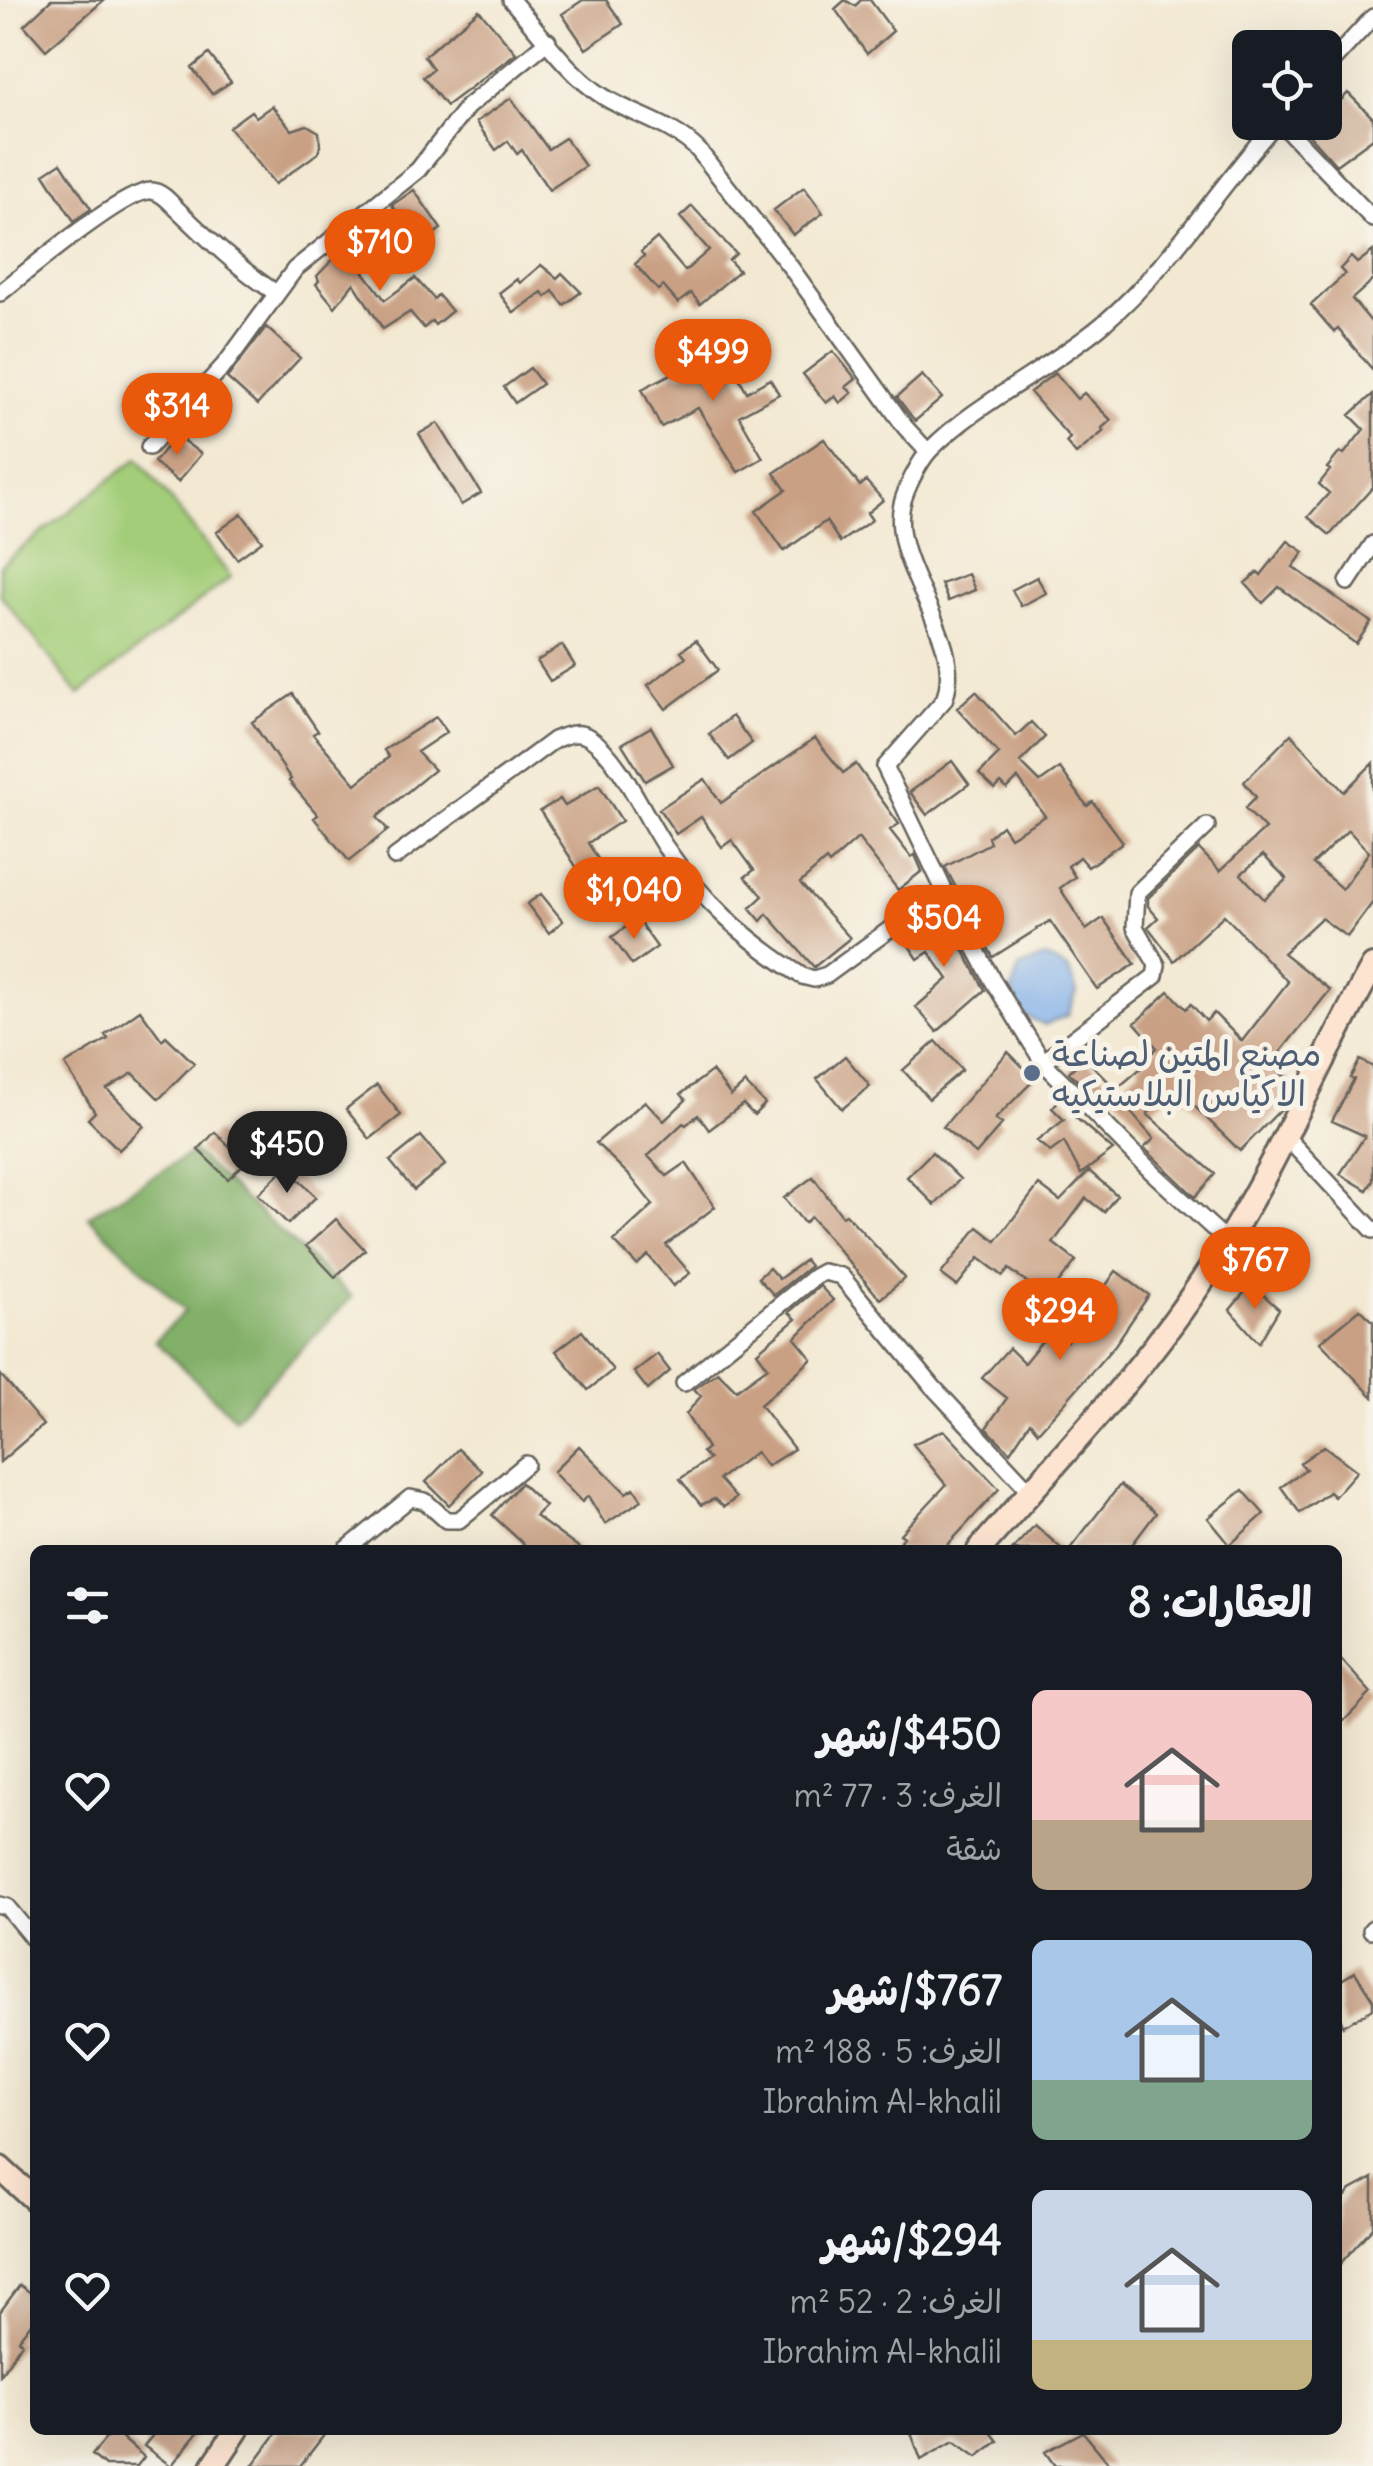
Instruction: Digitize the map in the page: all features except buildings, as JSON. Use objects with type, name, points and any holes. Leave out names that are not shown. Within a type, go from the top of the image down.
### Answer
[{"type":"street","points":[[511,0],[601,96],[686,138],[707,160],[789,265],[904,427],[928,452]]},
{"type":"street","points":[[1342,51],[1373,17]]},
{"type":"street","points":[[149,447],[226,362],[295,270],[418,170],[467,107],[548,41]]},
{"type":"street","points":[[1228,1242],[1043,1062],[944,890],[885,767],[944,700],[950,677],[940,636],[903,540],[900,520],[903,500],[928,452],[1103,324],[1149,281],[1264,140]]},
{"type":"street","points":[[1296,140],[1373,219]]},
{"type":"street","points":[[0,294],[114,207],[152,191],[165,197],[223,254],[276,293]]},
{"type":"street","points":[[1348,582],[1373,544]]},
{"type":"street","points":[[395,857],[554,740],[569,733],[588,736],[602,750],[664,846],[717,913],[802,976],[828,975],[944,890]]},
{"type":"street","points":[[1043,1062],[1156,976],[1157,966],[1134,927],[1137,893],[1207,826]]},
{"type":"street","points":[[983,1545],[1132,1376],[1228,1242],[1373,966]]},
{"type":"street","points":[[1286,1137],[1373,1230]]},
{"type":"street","points":[[684,1384],[814,1277],[832,1272],[841,1276],[933,1387],[1030,1492]]},
{"type":"street","points":[[352,1545],[410,1498],[425,1501],[446,1520],[459,1520],[526,1464]]},
{"type":"street","points":[[0,1904],[30,1935]]},
{"type":"street","points":[[0,2168],[30,2195]]},
{"type":"street","points":[[219,2463],[234,2435]]},
{"type":"green space","points":[[138,458],[231,577],[79,695],[0,594],[0,565]]},
{"type":"green space","points":[[193,1152],[352,1297],[235,1418],[155,1341],[185,1311],[88,1216]]},
{"type":"water","points":[[1044,957],[1068,969],[1077,992],[1068,1015],[1045,1025],[1023,1015],[1011,992],[1019,968]]},
{"type":"place","name":"مصنع المتين لصناعة الاكياس البلاستيكيه","points":[[1032,1073]]}]
